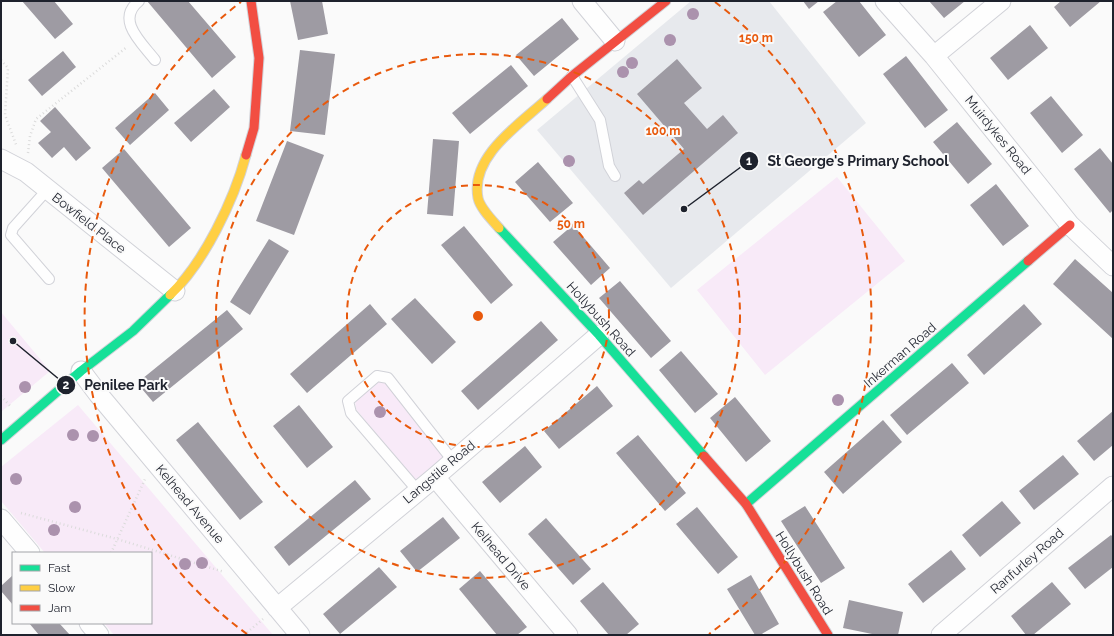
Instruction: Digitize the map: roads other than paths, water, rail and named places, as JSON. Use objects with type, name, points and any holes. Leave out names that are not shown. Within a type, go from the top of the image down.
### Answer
[{"type":"street","points":[[1,440],[81,372],[133,331],[175,291],[200,258],[226,211],[243,168],[254,128],[259,58],[251,1]]},
{"type":"street","points":[[582,1],[615,41],[666,1]]},
{"type":"street","name":"Muirdykes Road","points":[[885,1],[934,56],[1070,225],[1113,266]]},
{"type":"street","points":[[934,56],[1001,1]]},
{"type":"street","name":"Hollybush Road","points":[[615,41],[572,76],[489,152],[477,179],[478,199],[489,217],[599,335],[746,504],[828,635]]},
{"type":"street","name":"Bowfield Place","points":[[1,159],[26,172],[175,291]]},
{"type":"street","name":"Inkerman Road","points":[[746,504],[1070,225]]},
{"type":"street","name":"Langstile Road","points":[[277,608],[435,477],[599,335]]},
{"type":"street","name":"Kelhead Avenue","points":[[81,372],[300,635]]},
{"type":"street","name":"Kelhead Drive","points":[[435,477],[568,635]]},
{"type":"street","name":"Ranfurley Road","points":[[941,635],[1113,486]]},
{"type":"street","points":[[8,515],[29,552]]},
{"type":"street","points":[[90,624],[99,635]]},
{"type":"lane","points":[[139,1],[133,5],[128,18],[131,29],[155,60]]},
{"type":"lane","points":[[572,76],[600,120],[609,166],[615,176]]},
{"type":"lane","points":[[47,190],[13,228],[11,235],[49,279]]},
{"type":"lane","points":[[418,491],[351,414],[348,401],[377,376],[388,378],[453,460]]},
{"type":"place","name":"St George's Primary School","points":[[684,209]]},
{"type":"place","name":"Penilee Park","points":[[13,341]]}]
